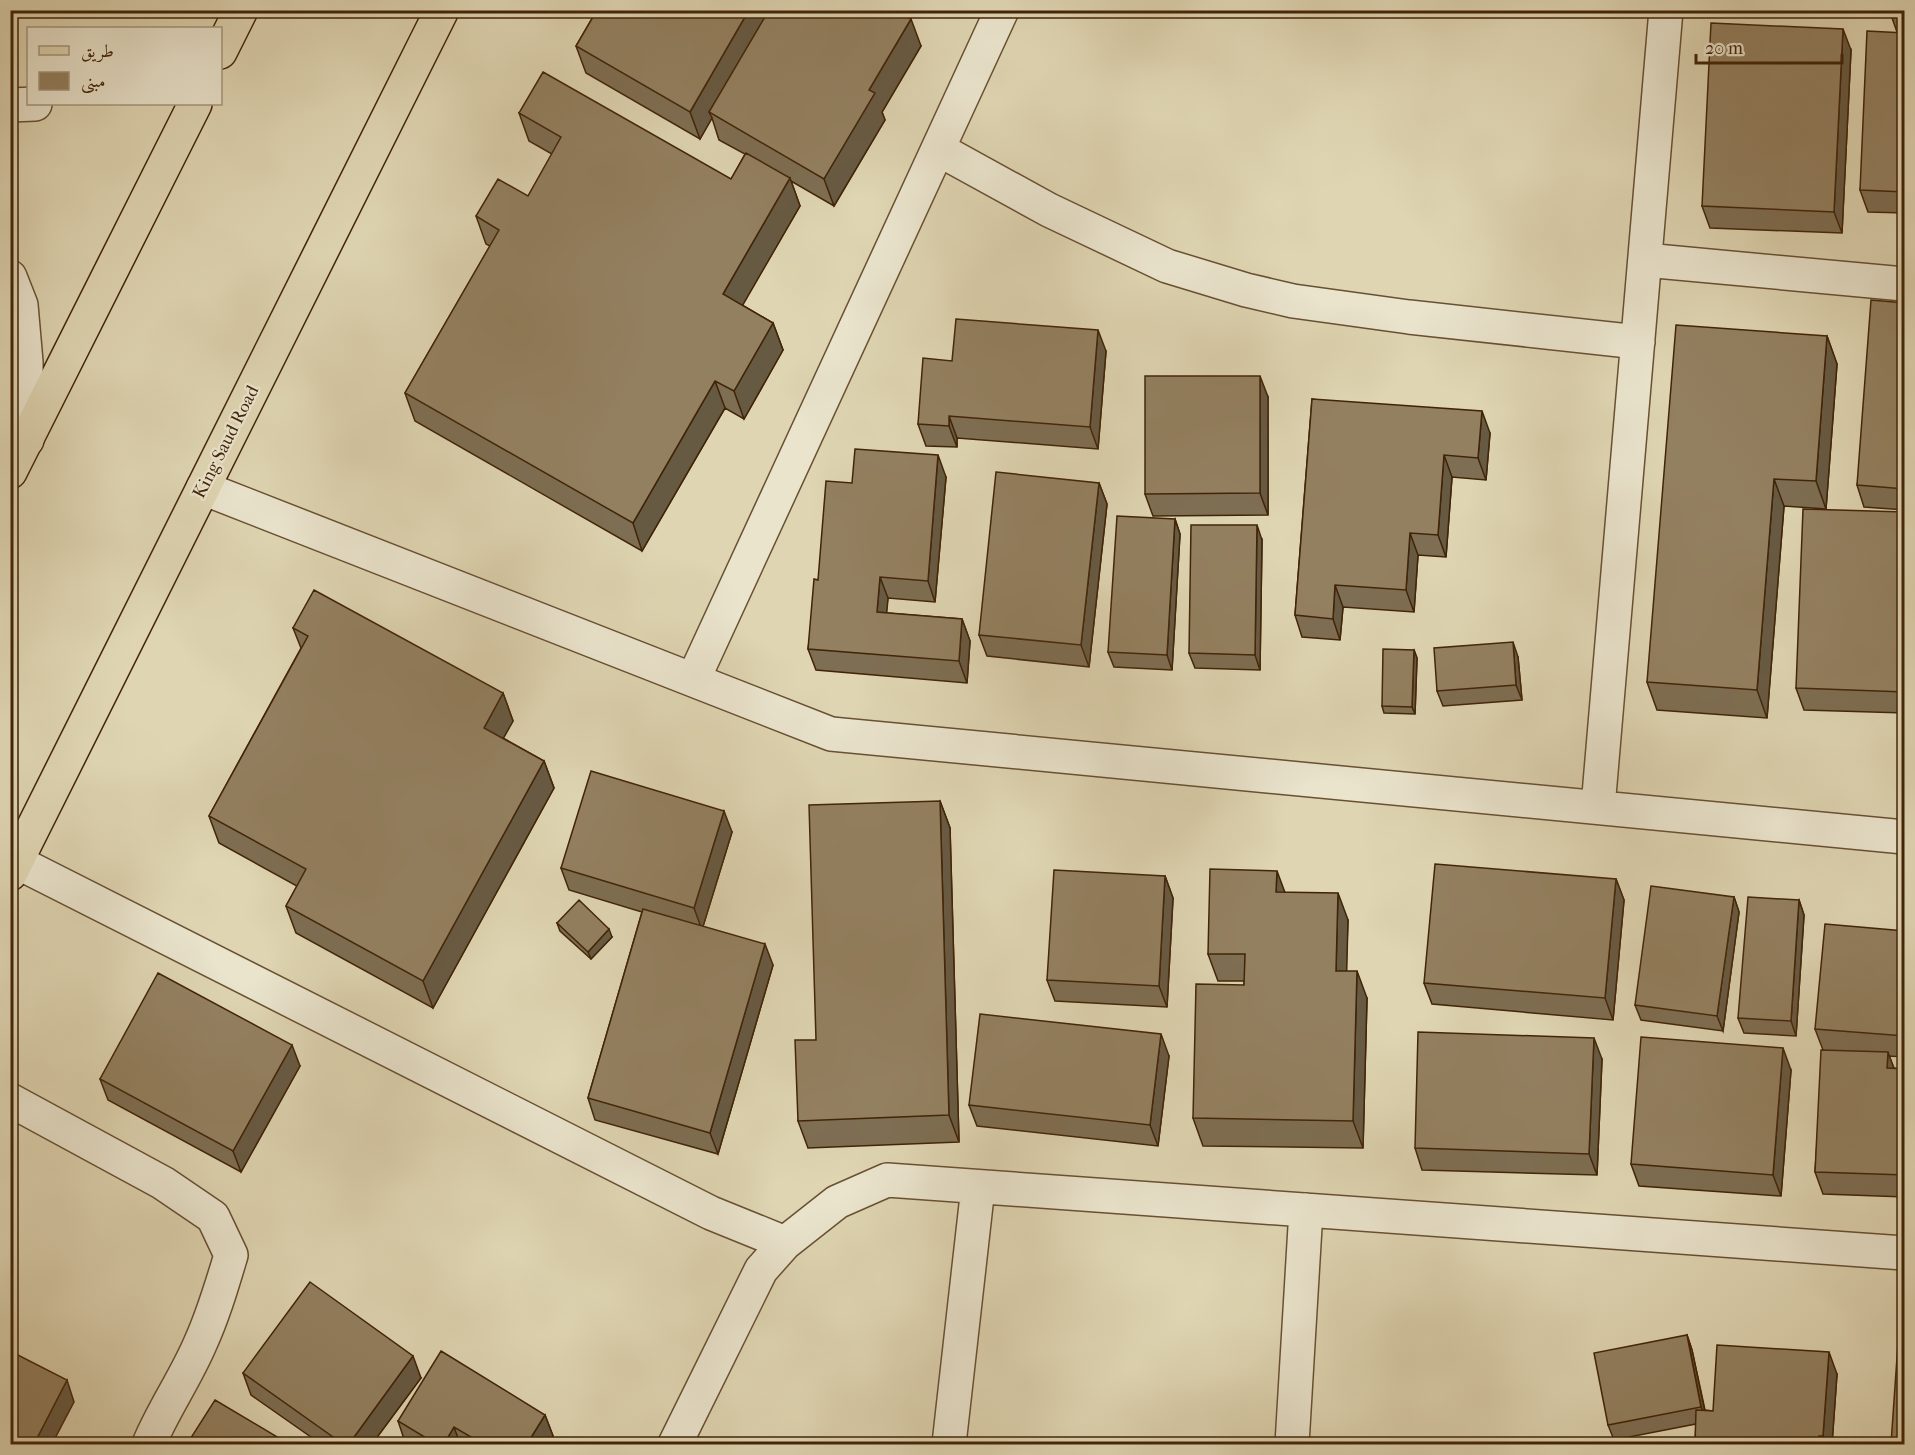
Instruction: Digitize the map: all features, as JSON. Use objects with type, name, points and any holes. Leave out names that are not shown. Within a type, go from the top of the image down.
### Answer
[{"type":"main road","points":[[222,46],[242,10]]},
{"type":"main road","name":"King Saud Road","points":[[14,868],[442,10]]},
{"type":"main road","points":[[10,472],[194,105]]},
{"type":"street","points":[[693,680],[1002,10]]},
{"type":"street","points":[[1598,807],[1666,10]]},
{"type":"street","points":[[10,105],[27,104]]},
{"type":"street","points":[[938,149],[1049,210],[1167,266],[1245,290],[1293,301],[1408,317],[1638,342]]},
{"type":"street","points":[[1645,260],[1905,284]]},
{"type":"street","points":[[10,278],[21,305],[26,362],[27,440]]},
{"type":"street","points":[[203,488],[831,734],[1905,837]]},
{"type":"street","points":[[14,868],[711,1213],[785,1243]]},
{"type":"street","points":[[10,1100],[163,1183],[213,1217],[231,1255],[218,1299],[200,1345],[157,1424],[149,1444]]},
{"type":"street","points":[[675,1444],[761,1270],[785,1243],[837,1202],[887,1180],[1905,1253]]},
{"type":"street","points":[[949,1444],[978,1186]]},
{"type":"street","points":[[1292,1444],[1306,1210]]},
{"type":"building","points":[[597,10],[749,10],[690,112],[576,46]]},
{"type":"building","points":[[769,10],[897,10],[911,19],[869,90],[875,93],[824,179],[709,112]]},
{"type":"building","points":[[1890,10],[1905,10],[1905,12],[1890,12]]},
{"type":"building","points":[[1711,23],[1843,29],[1834,212],[1702,206]]},
{"type":"building","points":[[1867,31],[1905,33],[1905,192],[1860,190]]},
{"type":"building","points":[[543,72],[731,179],[746,153],[790,178],[723,294],[773,323],[734,391],[715,381],[633,523],[405,393],[499,230],[476,216],[498,179],[528,196],[561,137],[519,113]]},
{"type":"building","points":[[1871,300],[1905,303],[1905,489],[1857,485]]},
{"type":"building","points":[[956,319],[1098,330],[1090,427],[949,416],[949,426],[918,424],[923,358],[952,361]]},
{"type":"building","points":[[1676,325],[1827,336],[1816,481],[1774,479],[1757,690],[1647,682]]},
{"type":"building","points":[[1145,376],[1260,376],[1260,493],[1145,494]]},
{"type":"building","points":[[1312,399],[1482,411],[1478,458],[1444,455],[1438,535],[1410,533],[1406,590],[1335,585],[1333,619],[1295,615]]},
{"type":"building","points":[[855,449],[938,455],[928,581],[880,577],[877,612],[962,619],[959,661],[808,649],[814,579],[818,580],[826,481],[852,483]]},
{"type":"building","points":[[996,472],[1099,483],[1081,645],[979,635]]},
{"type":"building","points":[[1803,509],[1905,512],[1905,692],[1796,688]]},
{"type":"building","points":[[1117,516],[1175,519],[1167,655],[1108,652]]},
{"type":"building","points":[[1191,525],[1257,525],[1255,655],[1189,653]]},
{"type":"building","points":[[314,590],[503,693],[484,728],[544,761],[423,981],[286,906],[306,869],[209,816],[308,636],[293,628]]},
{"type":"building","points":[[1513,642],[1516,685],[1437,691],[1434,648]]},
{"type":"building","points":[[1383,649],[1414,650],[1412,707],[1382,706]]},
{"type":"building","points":[[591,771],[724,811],[694,908],[561,868]]},
{"type":"building","points":[[940,801],[949,1115],[798,1121],[795,1040],[816,1040],[809,805]]},
{"type":"building","points":[[1435,864],[1616,879],[1605,998],[1424,983]]},
{"type":"building","points":[[1210,869],[1277,871],[1276,892],[1338,893],[1336,971],[1357,971],[1353,1121],[1193,1118],[1196,984],[1244,985],[1245,954],[1208,954]]},
{"type":"building","points":[[1054,870],[1165,876],[1159,986],[1047,980]]},
{"type":"building","points":[[1651,886],[1734,897],[1717,1016],[1635,1005]]},
{"type":"building","points":[[1748,897],[1799,900],[1791,1021],[1738,1018]]},
{"type":"building","points":[[579,900],[609,929],[588,952],[557,923]]},
{"type":"building","points":[[643,909],[765,944],[710,1133],[588,1098]]},
{"type":"building","points":[[1825,924],[1905,931],[1905,1036],[1815,1029]]},
{"type":"building","points":[[158,973],[292,1045],[233,1151],[100,1079]]},
{"type":"building","points":[[980,1014],[1161,1034],[1150,1125],[969,1105]]},
{"type":"building","points":[[1418,1032],[1594,1038],[1589,1154],[1415,1148]]},
{"type":"building","points":[[1641,1037],[1783,1048],[1773,1175],[1631,1164]]},
{"type":"building","points":[[1821,1050],[1888,1052],[1887,1068],[1905,1069],[1905,1175],[1815,1172]]},
{"type":"building","points":[[310,1282],[413,1356],[349,1444],[343,1444],[243,1373]]},
{"type":"building","points":[[1687,1335],[1701,1407],[1608,1425],[1594,1353]]},
{"type":"building","points":[[1898,1343],[1905,1344],[1905,1444],[1891,1444]]},
{"type":"building","points":[[1717,1345],[1829,1352],[1823,1436],[1819,1436],[1819,1444],[1695,1444],[1696,1410],[1713,1411]]},
{"type":"building","points":[[10,1351],[67,1380],[34,1444],[10,1444]]},
{"type":"building","points":[[441,1351],[545,1415],[527,1444],[466,1444],[471,1437],[454,1427],[444,1444],[436,1444],[398,1421]]},
{"type":"building","points":[[215,1400],[289,1444],[187,1444]]}]
